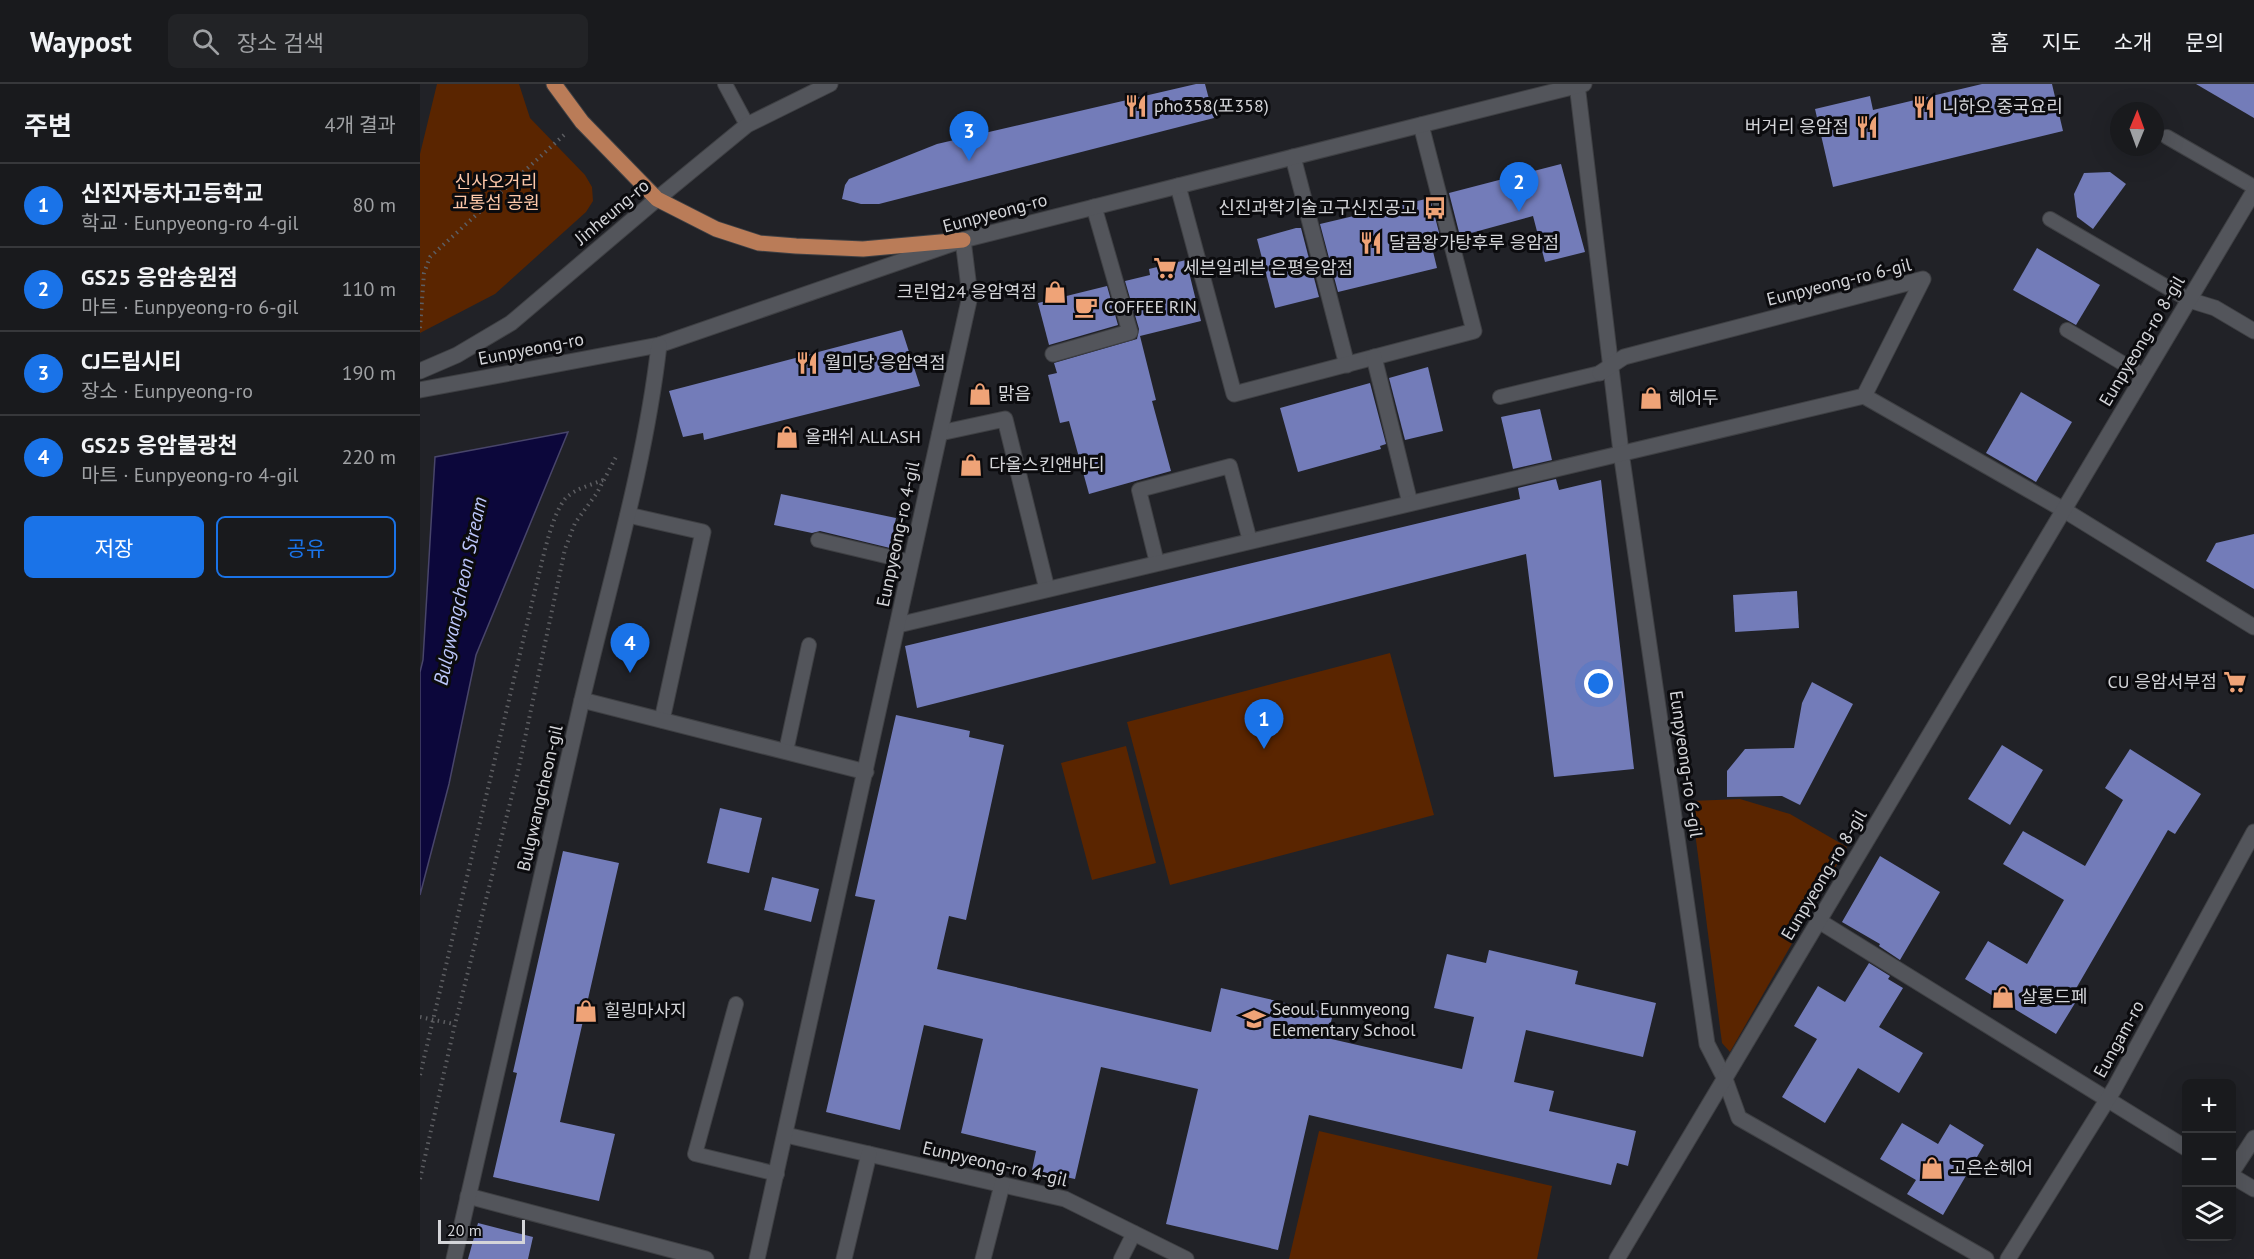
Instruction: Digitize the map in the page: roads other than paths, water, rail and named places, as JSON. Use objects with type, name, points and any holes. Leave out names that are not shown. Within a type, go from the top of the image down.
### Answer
[{"type":"main road","points":[[554,84],[579,117],[657,199],[716,230],[759,243],[863,249],[963,240]]},
{"type":"street","name":"Jinheung-ro","points":[[420,371],[457,355],[512,323],[747,125],[830,84]]},
{"type":"street","name":"Eunpyeong-ro","points":[[420,390],[659,345],[963,240],[1580,85]]},
{"type":"street","name":"Eunpyeong-ro 6-gil","points":[[1580,85],[1605,369],[1621,452],[1707,1044],[1725,1079],[1739,1118],[1986,1259]]},
{"type":"street","points":[[1178,186],[1234,394],[1474,331],[1421,125]]},
{"type":"street","points":[[1293,157],[1347,365]]},
{"type":"street","name":"Eunpyeong-ro 8-gil","points":[[1617,1259],[2254,189]]},
{"type":"street","points":[[1053,354],[1130,332],[1094,207]]},
{"type":"street","name":"Eunpyeong-ro 4-gil","points":[[757,1259],[970,296],[963,240]]},
{"type":"street","name":"Eunpyeong-ro 6-gil","points":[[1605,369],[1624,357],[1923,279],[1864,396]]},
{"type":"street","points":[[2189,300],[2215,308],[2254,331]]},
{"type":"street","name":"Bulgwangcheon-gil","points":[[454,1259],[582,700],[628,515],[655,380],[659,345]]},
{"type":"street","points":[[1374,357],[1410,502]]},
{"type":"street","points":[[1250,541],[1864,396],[2064,510],[2254,627]]},
{"type":"street","points":[[940,432],[1005,418],[1047,589]]},
{"type":"street","points":[[628,515],[704,532],[662,720]]},
{"type":"street","name":"Eunpyeong-ro 4-gil","points":[[898,625],[1250,541]]},
{"type":"street","points":[[582,700],[866,772]]},
{"type":"street","name":"Eungam-ro","points":[[2008,1259],[2108,1099],[2254,832]]},
{"type":"street","points":[[1819,921],[2182,1145]]},
{"type":"street","name":"Eunpyeong-ro 4-gil","points":[[786,1135],[1065,1199],[1186,1259]]},
{"type":"street","points":[[2236,1167],[2254,1138]]},
{"type":"street","points":[[844,1259],[869,1154]]},
{"type":"street","points":[[2236,1177],[2254,1189]]},
{"type":"street","points":[[983,1259],[1002,1185]]},
{"type":"street","points":[[468,1196],[706,1259]]},
{"type":"lane","points":[[725,84],[747,125]]},
{"type":"lane","points":[[2167,137],[2254,189]]},
{"type":"lane","points":[[2050,219],[2189,300]]},
{"type":"lane","points":[[2067,330],[2144,376]]},
{"type":"lane","points":[[1500,397],[1605,369]]},
{"type":"lane","points":[[1157,563],[1139,490],[1230,466],[1250,541]]},
{"type":"lane","points":[[818,540],[911,562]]},
{"type":"lane","points":[[786,751],[809,645]]},
{"type":"lane","points":[[736,1004],[694,1154],[777,1174]]},
{"type":"lane","points":[[1121,1259],[1134,1233]]},
{"type":"water","name":"Bulgwangcheon Stream","points":[[568,432],[476,655],[449,784],[420,895],[420,672],[423,660],[435,457]]},
{"type":"place","name":"pho358(포358)","points":[[1136,106]]},
{"type":"place","name":"니하오 중국요리","points":[[1924,107]]},
{"type":"place","name":"버거리 응암점","points":[[1867,127]]},
{"type":"place","name":"CJ드림시티","points":[[969,161]]},
{"type":"place","name":"신진과학기술고구신진공고","points":[[1435,208]]},
{"type":"place","name":"GS25 응암송원점","points":[[1519,212]]},
{"type":"place","name":"달콤왕가탕후루 응암점","points":[[1371,243]]},
{"type":"place","name":"세븐일레븐 은평응암점","points":[[1165,268]]},
{"type":"place","name":"크린업24 응암역점","points":[[1055,292]]},
{"type":"place","name":"COFFEE RIN","points":[[1086,307]]},
{"type":"place","name":"월미당 응암역점","points":[[807,363]]},
{"type":"place","name":"맑음","points":[[980,394]]},
{"type":"place","name":"헤어두","points":[[1651,398]]},
{"type":"place","name":"올래쉬 ALLASH","points":[[787,437]]},
{"type":"place","name":"다올스킨앤바디","points":[[971,465]]},
{"type":"place","name":"GS25 응암불광천","points":[[630,673]]},
{"type":"place","name":"CU 응암서부점","points":[[2235,682]]},
{"type":"place","name":"신진자동차고등학교","points":[[1264,749]]},
{"type":"place","name":"살롱드페","points":[[2003,997]]},
{"type":"place","name":"힐링마사지","points":[[586,1011]]},
{"type":"place","name":"Seoul Eunmyeong Elementary School","points":[[1254,1019]]},
{"type":"place","name":"고은손헤어","points":[[1932,1168]]},
{"type":"park label","name":"신사오거리 교통섬 공원","points":[[496,192]]}]
